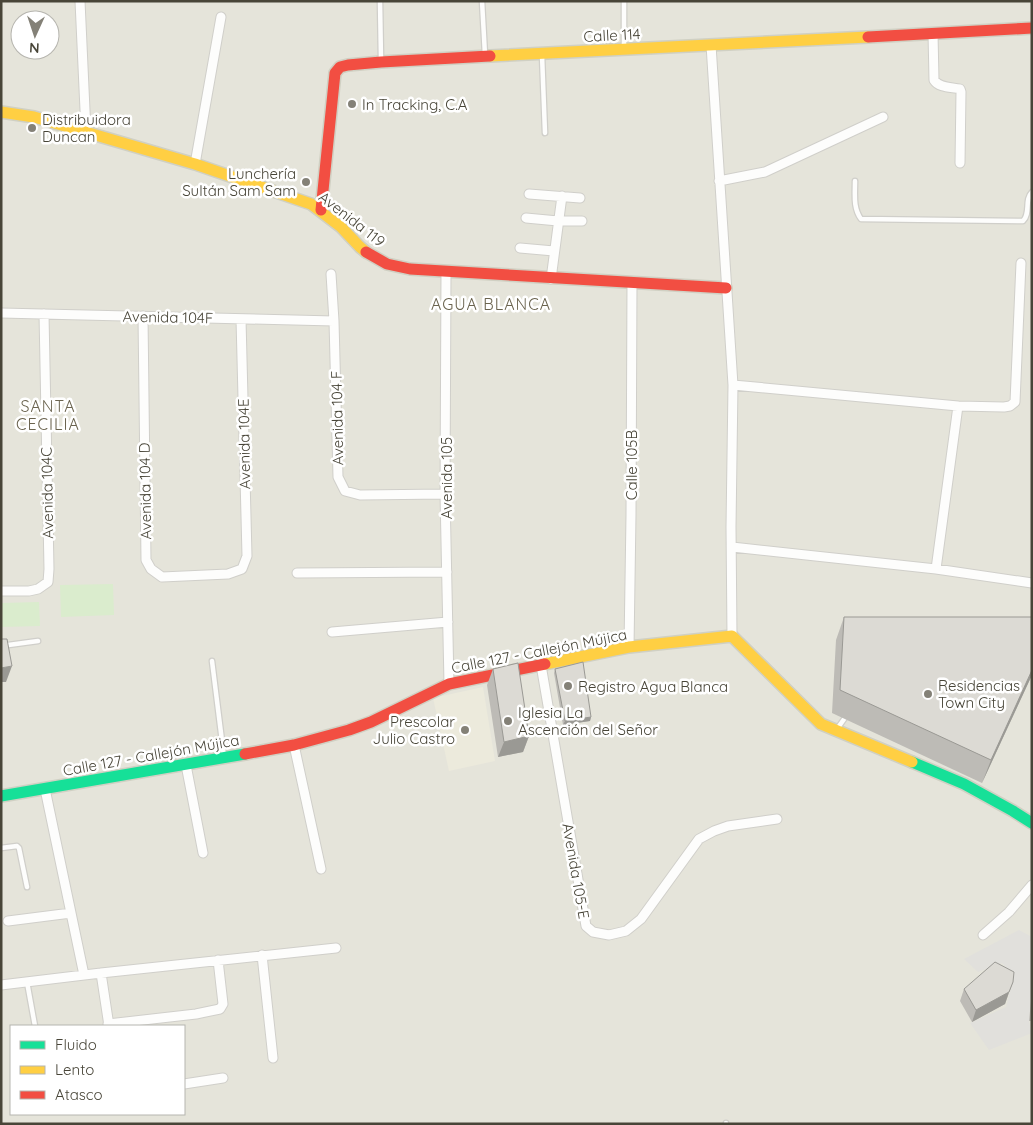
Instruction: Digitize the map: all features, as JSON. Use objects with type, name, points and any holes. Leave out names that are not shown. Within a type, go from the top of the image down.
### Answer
[{"type":"street","points":[[80,1],[86,132]]},
{"type":"street","points":[[195,164],[221,17]]},
{"type":"street","name":"Calle 114","points":[[321,210],[335,73],[340,67],[381,62],[1032,28]]},
{"type":"street","points":[[933,33],[934,80],[940,85],[960,89],[961,92],[960,163]]},
{"type":"street","points":[[711,45],[733,385],[732,636],[821,724],[964,784],[1032,823]]},
{"type":"street","name":"Avenida 119","points":[[1,112],[34,117],[195,164],[311,204],[321,210],[360,248],[387,264],[410,269],[446,272],[726,288]]},
{"type":"street","points":[[719,181],[764,172],[884,117]]},
{"type":"street","points":[[529,194],[580,198]]},
{"type":"street","points":[[551,278],[562,196]]},
{"type":"street","points":[[526,218],[582,221]]},
{"type":"street","points":[[520,248],[554,251]]},
{"type":"street","points":[[733,385],[958,406],[1010,406],[1015,402],[1021,263]]},
{"type":"street","name":"Avenida 105","points":[[446,272],[445,494],[449,684]]},
{"type":"street","name":"Avenida 104 F","points":[[331,274],[338,477],[345,491],[360,495],[445,494]]},
{"type":"street","name":"Calle 105B","points":[[629,647],[632,284]]},
{"type":"street","name":"Avenida 104F","points":[[1,313],[334,321]]},
{"type":"street","name":"Avenida 104C","points":[[1,591],[29,591],[38,589],[48,582],[44,314]]},
{"type":"street","name":"Avenida 104 D","points":[[143,316],[146,560],[151,569],[162,577],[228,574],[242,570]]},
{"type":"street","name":"Avenida 104E","points":[[241,319],[247,556],[242,570]]},
{"type":"street","points":[[936,569],[958,406]]},
{"type":"street","points":[[732,547],[936,569],[1032,583]]},
{"type":"street","points":[[297,573],[447,572]]},
{"type":"street","points":[[332,632],[448,622]]},
{"type":"street","name":"Calle 127 - Callejón Mújica","points":[[1,796],[224,759],[294,745],[372,722],[449,684],[629,647],[732,636]]},
{"type":"street","name":"Avenida 105-E","points":[[541,665],[586,926],[593,932],[609,935],[626,931],[641,918],[699,839],[728,826],[777,819]]},
{"type":"street","points":[[294,745],[321,869]]},
{"type":"street","points":[[186,765],[203,853]]},
{"type":"street","points":[[45,788],[84,975]]},
{"type":"street","points":[[983,935],[1008,912],[1032,885]]},
{"type":"street","points":[[8,921],[71,913]]},
{"type":"street","points":[[1,985],[101,972],[336,948]]},
{"type":"street","points":[[262,956],[273,1058]]},
{"type":"street","points":[[101,972],[109,1025],[196,1014],[220,1009],[223,1004],[218,960]]},
{"type":"street","points":[[185,1084],[223,1078]]},
{"type":"lane","points":[[380,1],[381,62]]},
{"type":"lane","points":[[482,1],[485,57]]},
{"type":"lane","points":[[624,1],[624,50]]},
{"type":"lane","points":[[542,54],[545,133]]},
{"type":"lane","points":[[855,181],[855,206],[861,219],[1023,221],[1026,218],[1028,196],[1032,192]]},
{"type":"lane","points":[[1,646],[38,641]]},
{"type":"lane","points":[[212,661],[224,759]]},
{"type":"lane","points":[[836,730],[850,710]]},
{"type":"lane","points":[[1,848],[18,846],[27,887]]},
{"type":"lane","points":[[27,982],[35,1025]]},
{"type":"shaded area","points":[[1,1],[1032,1],[1032,1124],[1,1124]]},
{"type":"shaded area","name":"Prescolar Julio Castro","points":[[483,687],[495,761],[449,771],[433,698]]},
{"type":"shaded area","points":[[1019,930],[1032,937],[1032,992],[1029,1021],[1032,1033],[989,1050],[970,1023],[1006,1007],[1014,976],[1002,963],[978,972],[964,959]]},
{"type":"green space","points":[[113,584],[114,615],[61,617],[60,585]]},
{"type":"green space","points":[[39,602],[40,626],[1,627],[1,603]]},
{"type":"building","name":"Residencias Town City","points":[[844,617],[1032,617],[1032,670],[991,760],[840,690]]},
{"type":"building","points":[[1,639],[7,639],[12,666],[1,668]]},
{"type":"building","points":[[583,662],[591,717],[565,721],[555,669]]},
{"type":"building","points":[[518,663],[529,736],[504,742],[493,669]]},
{"type":"building","points":[[995,962],[1014,972],[1013,982],[1009,992],[976,1010],[964,989]]},
{"type":"traffic: fast","points":[[1,796],[245,754]]},
{"type":"traffic: fast","points":[[912,762],[964,784],[1032,823]]},
{"type":"traffic: slow","points":[[490,56],[868,37]]},
{"type":"traffic: slow","points":[[1,112],[34,117],[195,164],[311,204],[341,227],[366,252]]},
{"type":"traffic: slow","points":[[545,664],[629,647],[732,636],[821,724],[912,762]]},
{"type":"traffic: jam","points":[[868,37],[1032,28]]},
{"type":"traffic: jam","points":[[321,210],[335,73],[340,67],[381,62],[490,56]]},
{"type":"traffic: jam","points":[[366,252],[387,264],[410,269],[726,288]]},
{"type":"traffic: jam","points":[[245,754],[294,745],[349,730],[371,722],[449,684],[545,664]]},
{"type":"place","name":"In Tracking, C.A","points":[[352,104]]},
{"type":"place","name":"Distribuidora Duncan","points":[[32,128]]},
{"type":"place","name":"Lunchería Sultán Sam Sam","points":[[306,182]]},
{"type":"place","name":"Registro Agua Blanca","points":[[568,686]]},
{"type":"place","name":"Residencias Town City","points":[[928,694]]},
{"type":"place","name":"Iglesia La Ascención del Señor","points":[[508,721]]},
{"type":"place","name":"Prescolar Julio Castro","points":[[465,730]]},
{"type":"district","name":"AGUA BLANCA","points":[[491,304]]},
{"type":"district","name":"SANTA CECILIA","points":[[48,415]]}]
